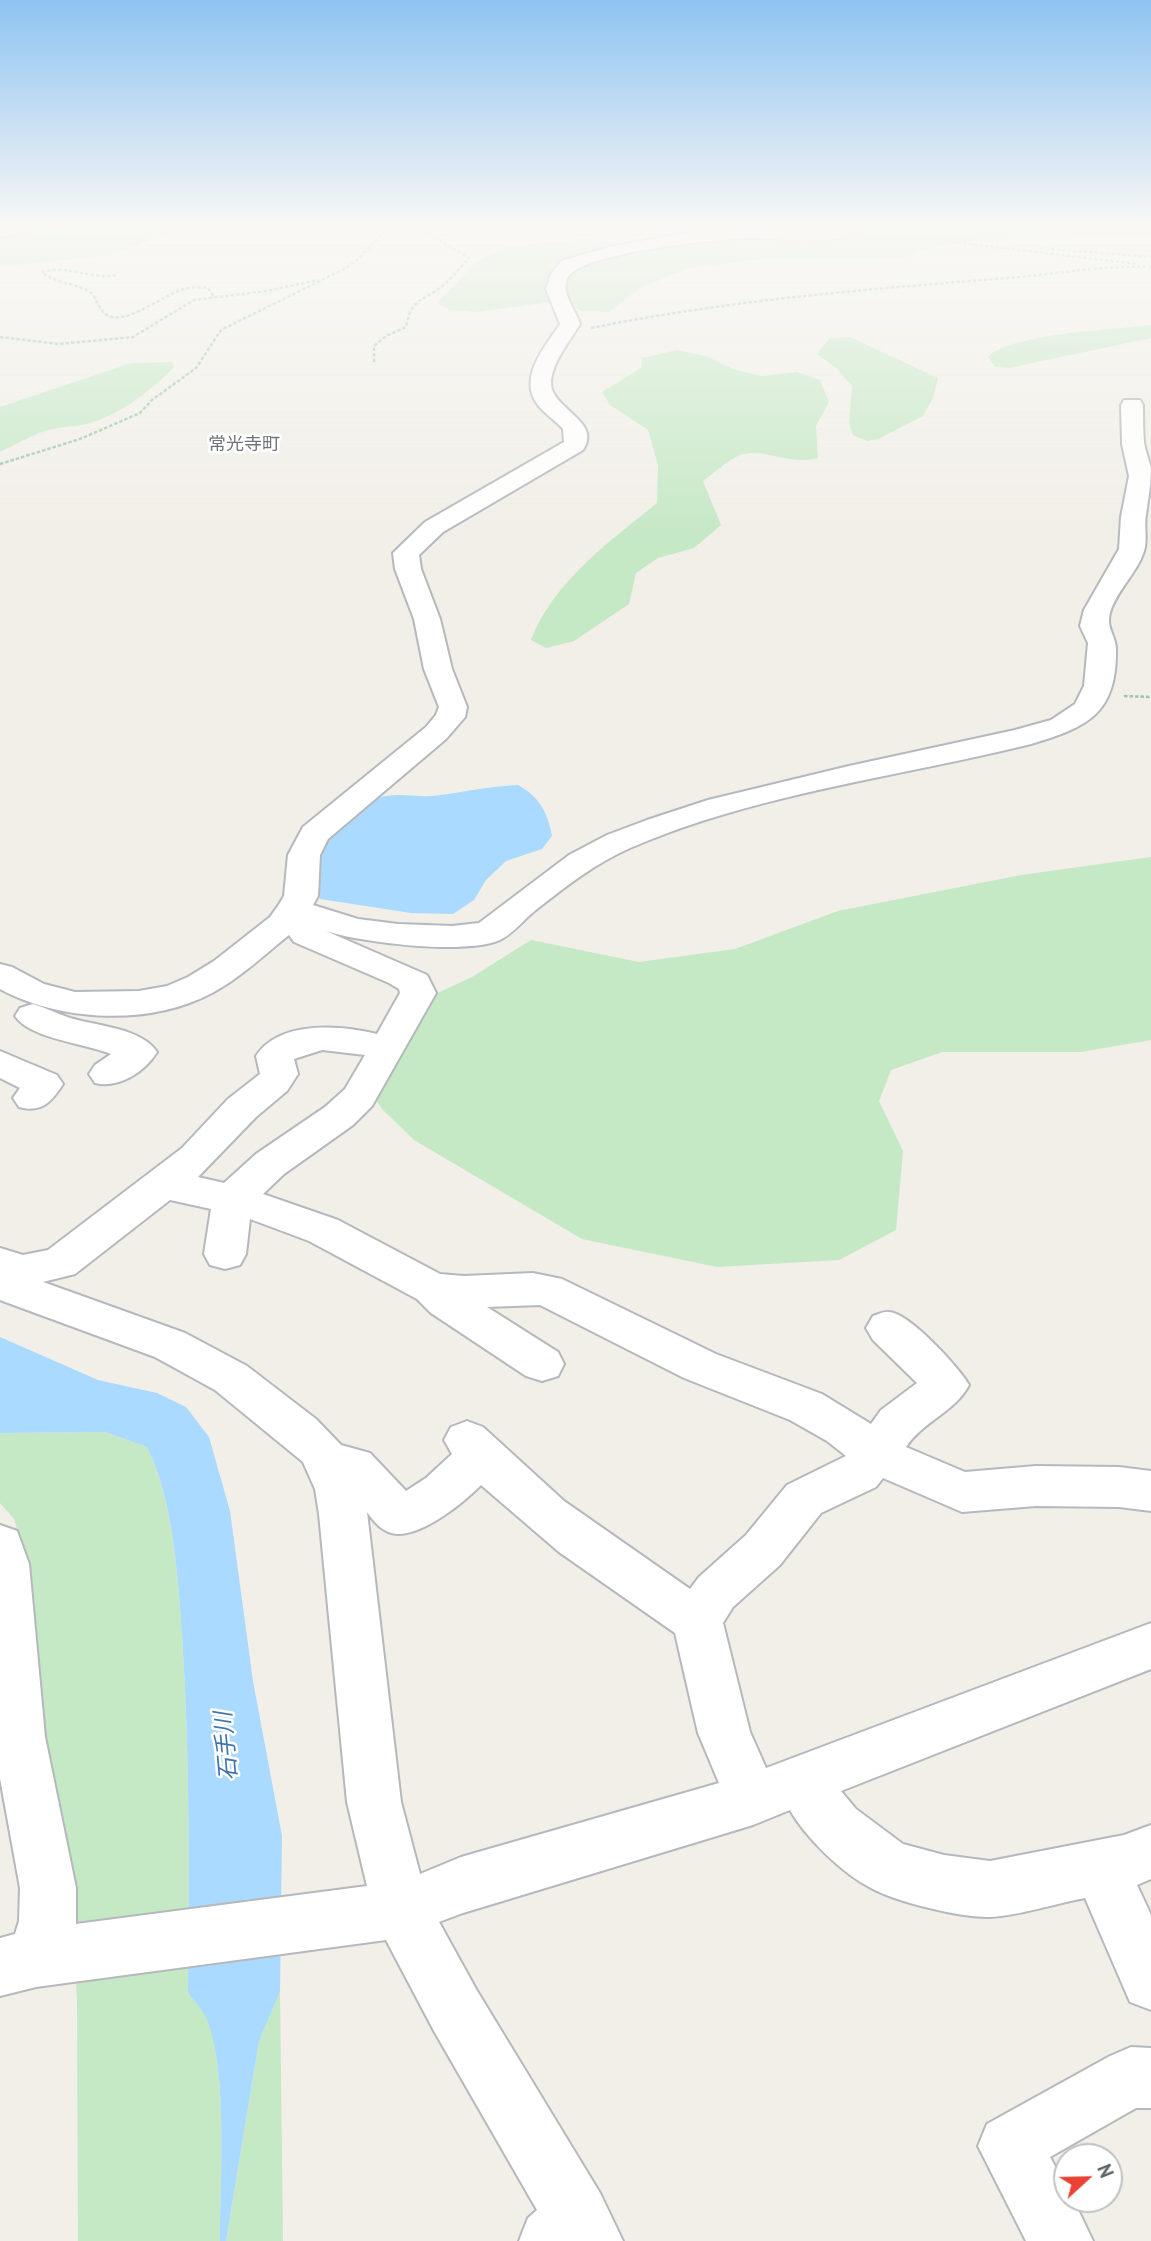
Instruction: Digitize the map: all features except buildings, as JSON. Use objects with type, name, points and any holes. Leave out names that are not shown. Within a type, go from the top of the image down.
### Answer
[{"type":"street","points":[[0,975],[32,992],[75,1003],[106,1004],[163,998],[200,985],[226,969],[287,917],[301,896],[304,855],[314,834],[436,733],[450,717],[453,707],[438,669],[428,619],[408,569],[406,553],[434,527],[575,445],[578,437],[576,429],[547,404],[540,385],[542,374],[566,331]]},
{"type":"street","points":[[287,917],[398,934],[452,936],[489,932],[580,862],[618,842],[658,827],[753,798],[1021,738],[1061,726],[1087,709],[1098,686],[1102,643],[1094,625],[1097,610],[1132,549],[1133,517],[1142,476],[1133,444],[1132,405]]},
{"type":"street","points":[[225,1254],[233,1198],[270,1164],[339,1116],[359,1097],[418,993],[415,983],[287,917]]},
{"type":"street","points":[[0,1003],[62,1028],[101,1035],[139,1052],[108,1074]]},
{"type":"street","points":[[0,1263],[20,1270],[60,1263],[196,1157],[242,1108],[274,1082],[278,1074],[275,1056],[280,1051],[323,1036],[387,1048]]},
{"type":"street","points":[[0,1063],[44,1084],[32,1098]]},
{"type":"street","points":[[163,1184],[268,1208],[344,1240],[432,1288],[446,1302],[542,1364]]},
{"type":"street","points":[[0,1283],[170,1345],[231,1378],[300,1432],[318,1449],[330,1466],[339,1489],[343,1514],[374,1802],[401,1910],[573,2233]]},
{"type":"street","points":[[432,1288],[465,1294],[531,1287],[547,1290],[700,1366],[806,1407],[843,1428],[876,1454],[962,1492],[1037,1486],[1119,1487],[1151,1491]]},
{"type":"street","points":[[697,1620],[716,1592],[763,1550],[804,1499],[859,1473],[897,1423],[947,1385],[888,1328]]},
{"type":"street","points":[[330,1466],[348,1464],[362,1473],[380,1498],[397,1514],[418,1510],[437,1499],[474,1447],[507,1483],[583,1545],[697,1620],[724,1733],[753,1798]]},
{"type":"street","points":[[0,1546],[5,1564],[19,1737],[48,1888],[48,1921],[31,1960]]},
{"type":"street","points":[[31,1960],[401,1910],[461,1885],[753,1798],[1151,1646]]},
{"type":"street","points":[[802,1779],[815,1802],[837,1828],[889,1868],[944,1883],[990,1889],[1126,1859],[1151,1981]]},
{"type":"street","points":[[1061,2241],[1009,2146],[1131,2077],[1151,2078]]},
{"type":"path","points":[[0,337],[59,344],[133,337],[144,331]]},
{"type":"path","points":[[0,464],[80,439],[140,412],[196,368],[221,331]]},
{"type":"path","points":[[374,362],[374,346],[378,341],[399,331]]},
{"type":"path","points":[[563,335],[585,331]]},
{"type":"green space","points":[[1090,331],[1151,331],[1151,338],[1009,368],[995,367],[988,357],[999,349],[1017,343]]},
{"type":"green space","points":[[850,337],[938,378],[933,398],[923,416],[878,439],[867,441],[853,435],[849,423],[852,386],[836,368],[817,354],[829,339]]},
{"type":"green space","points":[[677,350],[706,356],[733,369],[762,376],[797,372],[820,380],[829,402],[816,426],[818,458],[797,460],[749,453],[726,463],[703,481],[721,525],[694,548],[658,558],[636,573],[629,604],[574,641],[546,648],[531,640],[553,599],[585,564],[657,503],[658,465],[648,430],[610,405],[602,392],[641,368],[642,358]]},
{"type":"green space","points":[[172,362],[174,367],[165,376],[120,410],[83,425],[45,431],[0,452],[0,407],[131,363]]},
{"type":"green space","points":[[1151,857],[1151,1040],[1081,1052],[942,1052],[891,1070],[879,1101],[903,1151],[896,1230],[839,1260],[717,1267],[582,1239],[414,1140],[382,1109],[371,1092],[425,999],[472,977],[531,940],[639,962],[735,949],[838,911],[1021,875]]},
{"type":"green space","points":[[105,1432],[147,1447],[163,1490],[173,1539],[185,1680],[189,1859],[188,1993],[207,2019],[218,2068],[221,2128],[220,2241],[78,2241],[77,2003],[72,1894],[41,1736],[25,1556],[14,1519],[0,1503],[0,1433]]},
{"type":"green space","points":[[280,1992],[283,2241],[226,2241],[259,2041]]},
{"type":"water","points":[[518,785],[532,794],[541,806],[552,836],[542,849],[506,861],[486,880],[474,900],[453,914],[411,913],[320,899],[318,866],[326,836],[349,812],[359,806],[391,795],[432,796]]},
{"type":"water","name":"石手川","points":[[0,1337],[98,1380],[157,1393],[186,1407],[209,1437],[230,1511],[253,1681],[282,1836],[280,1992],[259,2041],[226,2241],[220,2241],[221,2128],[218,2069],[207,2020],[188,1993],[185,1680],[176,1564],[163,1490],[147,1447],[105,1432],[0,1433]]},
{"type":"district","name":"常光寺町","points":[[244,445]]}]
